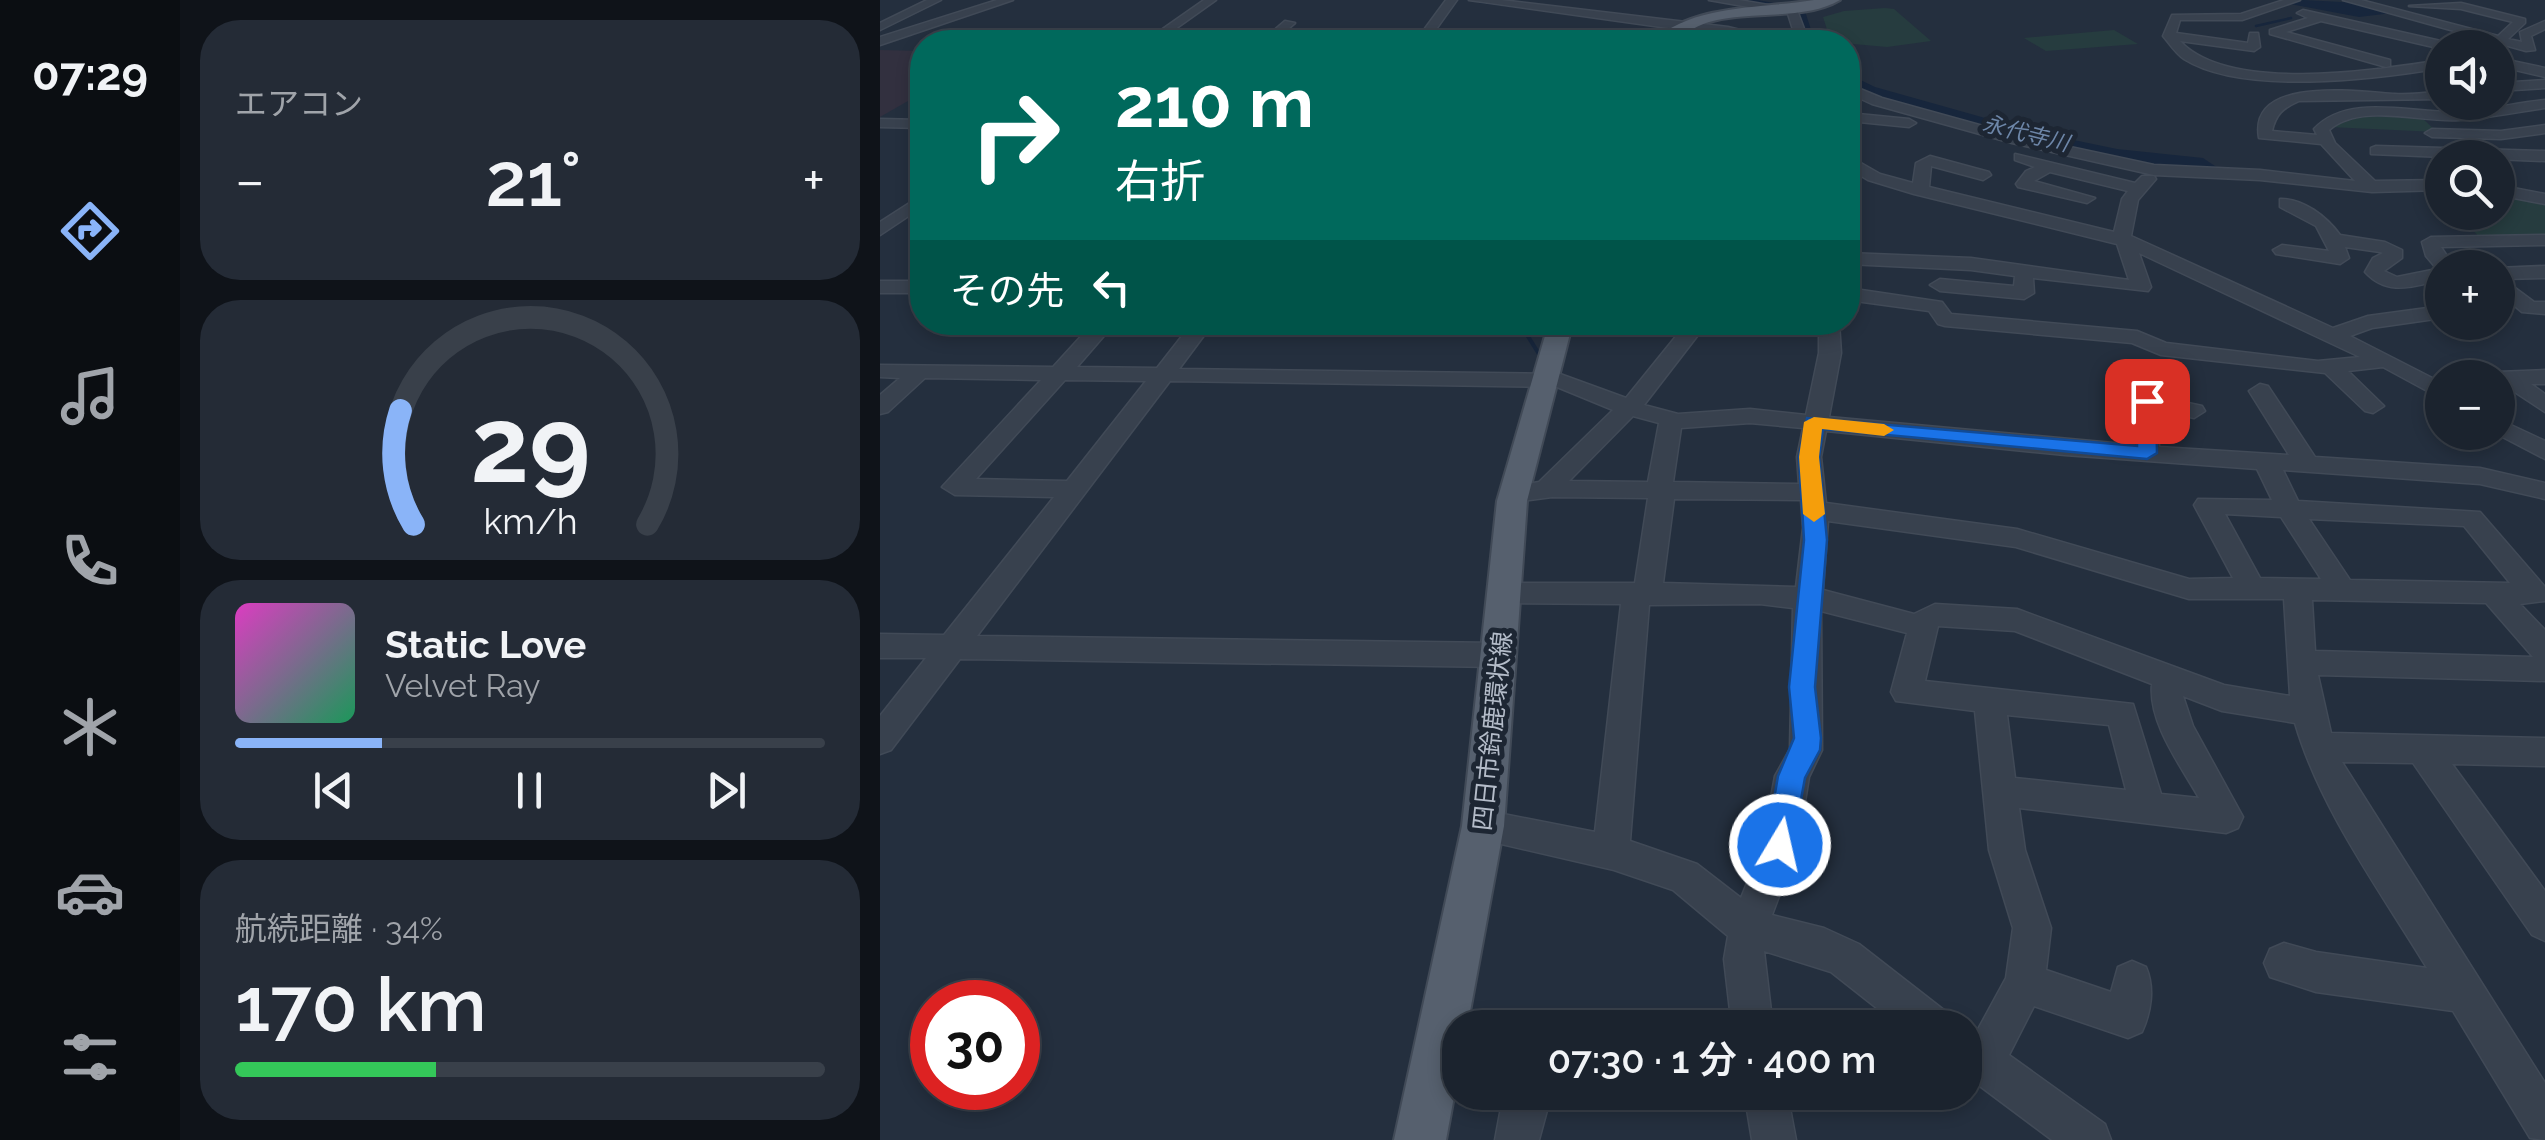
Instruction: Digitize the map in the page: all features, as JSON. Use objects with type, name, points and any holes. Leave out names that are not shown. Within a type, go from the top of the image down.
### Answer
[{"type":"main road","points":[[1674,30],[1712,12],[1834,0]]},
{"type":"main road","name":"四日市鈴鹿環状線","points":[[1420,1140],[1484,826],[1506,593],[1531,492],[1545,380],[1557,335]]},
{"type":"street","points":[[914,30],[1008,0]]},
{"type":"street","points":[[1167,30],[1211,0]]},
{"type":"street","points":[[1430,30],[1452,0]]},
{"type":"street","points":[[1474,0],[1718,30]]},
{"type":"street","points":[[1568,12],[1584,0]]},
{"type":"street","points":[[1714,0],[1776,7]]},
{"type":"street","points":[[1749,0],[1792,12],[1799,30]]},
{"type":"street","points":[[2256,0],[2288,3],[2425,55]]},
{"type":"street","points":[[2352,0],[2422,15],[2462,30]]},
{"type":"street","points":[[896,3],[931,2]]},
{"type":"street","points":[[880,27],[931,2]]},
{"type":"street","points":[[2169,36],[2176,17],[2246,17],[2288,3]]},
{"type":"street","points":[[2382,7],[2459,3],[2522,22],[2511,30]]},
{"type":"street","points":[[2450,30],[2481,11]]},
{"type":"street","points":[[2393,22],[2422,15]]},
{"type":"street","points":[[2407,68],[2274,32],[2317,17],[2425,41]]},
{"type":"street","points":[[2210,18],[2212,40]]},
{"type":"street","points":[[1281,30],[1289,24]]},
{"type":"street","points":[[2515,45],[2531,46],[2524,35],[2545,24]]},
{"type":"street","points":[[880,41],[910,31]]},
{"type":"street","points":[[2348,52],[2403,35]]},
{"type":"street","points":[[2169,36],[2254,47],[2254,36]]},
{"type":"street","points":[[2169,36],[2186,54],[2206,65],[2277,79],[2425,65]]},
{"type":"street","points":[[2523,46],[2536,56]]},
{"type":"street","points":[[880,49],[908,49]]},
{"type":"street","points":[[2186,54],[2205,53],[2269,65],[2288,62]]},
{"type":"street","points":[[2304,55],[2384,71],[2420,84]]},
{"type":"street","points":[[2206,65],[2220,83],[2257,90]]},
{"type":"street","points":[[2515,67],[2545,72]]},
{"type":"street","points":[[2344,73],[2374,91],[2396,114]]},
{"type":"street","points":[[2319,76],[2342,94]]},
{"type":"street","points":[[2516,85],[2545,84]]},
{"type":"street","points":[[2516,85],[2542,103]]},
{"type":"street","points":[[2276,94],[2295,98],[2374,91],[2425,94]]},
{"type":"street","points":[[1860,95],[1994,133],[2154,170],[2381,186],[2425,185]]},
{"type":"street","points":[[2295,98],[2269,114],[2264,135],[2323,134],[2369,141],[2545,152]]},
{"type":"street","points":[[2515,107],[2542,103]]},
{"type":"street","points":[[1860,119],[1902,124],[1918,122],[1926,113]]},
{"type":"street","points":[[2515,114],[2545,127]]},
{"type":"street","points":[[2323,134],[2328,121],[2344,116],[2425,115]]},
{"type":"street","points":[[880,124],[910,124]]},
{"type":"street","points":[[2410,132],[2512,134],[2545,127]]},
{"type":"street","points":[[1973,144],[1994,133]]},
{"type":"street","points":[[2272,198],[2328,203],[2392,194],[2323,134]]},
{"type":"street","points":[[2512,134],[2545,152]]},
{"type":"street","points":[[2369,141],[2404,172],[2425,172]]},
{"type":"street","points":[[2011,154],[2050,168],[2138,188]]},
{"type":"street","points":[[1920,191],[1924,163],[1982,175]]},
{"type":"street","points":[[1860,165],[1874,177],[2064,235],[2123,240],[2425,376]]},
{"type":"street","points":[[2050,168],[2032,174],[2024,184],[2087,198]]},
{"type":"street","points":[[1860,260],[1971,264],[2141,286],[2123,240],[2130,199],[2154,170]]},
{"type":"street","points":[[2220,174],[2322,222],[2340,258],[2282,250]]},
{"type":"street","points":[[2515,181],[2545,180]]},
{"type":"street","points":[[2019,220],[2046,189]]},
{"type":"street","points":[[2515,193],[2545,198]]},
{"type":"street","points":[[880,230],[889,218]]},
{"type":"street","points":[[2334,240],[2386,247],[2396,254],[2380,262],[2374,272],[2388,284],[2404,285],[2425,279]]},
{"type":"street","points":[[2435,250],[2430,242],[2545,240]]},
{"type":"street","points":[[1971,264],[1976,247],[2015,252],[2054,258],[2058,277]]},
{"type":"street","points":[[2186,268],[2212,255]]},
{"type":"street","points":[[1938,263],[1937,295],[1946,320],[2137,337],[2161,350],[2330,366],[2388,361]]},
{"type":"street","points":[[1860,294],[2024,293],[2024,272]]},
{"type":"street","points":[[2515,273],[2545,272]]},
{"type":"street","points":[[880,287],[910,287]]},
{"type":"street","points":[[2515,297],[2529,308],[2545,308]]},
{"type":"street","points":[[2388,300],[2412,316]]},
{"type":"street","points":[[2330,336],[2368,322],[2425,314]]},
{"type":"street","points":[[1075,489],[955,487],[1094,335]]},
{"type":"street","points":[[880,740],[1194,335]]},
{"type":"street","points":[[1531,492],[1629,408],[1689,335]]},
{"type":"street","points":[[1750,1010],[1743,959],[1748,928],[1780,845],[1792,776],[1806,750],[1802,687],[1816,540],[1809,457],[1830,353],[1829,335]]},
{"type":"street","points":[[2330,366],[2373,406]]},
{"type":"street","points":[[880,371],[1545,380],[1672,420],[1750,416],[2147,453],[2480,476],[2545,491]]},
{"type":"street","points":[[880,407],[920,371]]},
{"type":"street","points":[[2515,378],[2545,378]]},
{"type":"street","points":[[2515,386],[2545,405]]},
{"type":"street","points":[[2260,391],[2308,464]]},
{"type":"street","points":[[2147,453],[2147,401],[2194,411]]},
{"type":"street","points":[[1611,853],[1634,604],[1648,589],[1664,448],[1672,420]]},
{"type":"street","points":[[2515,435],[2545,451]]},
{"type":"street","points":[[2266,461],[2289,509],[2342,590]]},
{"type":"street","points":[[1531,492],[1661,491],[1813,501],[2018,538],[2188,589],[2540,594]]},
{"type":"street","points":[[2252,588],[2207,505],[2471,518],[2540,594]]},
{"type":"street","points":[[2298,589],[2300,663],[2311,729],[2338,790],[2545,1123]]},
{"type":"street","points":[[1506,593],[1760,594],[1809,598],[1923,627]]},
{"type":"street","points":[[2494,594],[2545,650]]},
{"type":"street","points":[[2148,808],[2122,713],[1908,692],[1927,617],[2017,620],[2102,649],[2168,680],[2311,729],[2422,749],[2539,759]]},
{"type":"street","points":[[880,646],[1499,655]]},
{"type":"street","points":[[2300,663],[2545,668]]},
{"type":"street","points":[[2000,791],[2226,817],[2220,800],[2196,766],[2166,696],[2168,680]]},
{"type":"street","points":[[1982,1045],[2025,983],[2032,928],[2007,850],[1989,700]]},
{"type":"street","points":[[2422,749],[2545,922]]},
{"type":"street","points":[[1484,826],[1611,853],[1684,876],[1748,928],[1824,946],[1912,1010]]},
{"type":"street","points":[[2284,963],[2316,972],[2465,993]]},
{"type":"street","points":[[2025,983],[2128,1018],[2132,981]]},
{"type":"street","points":[[1982,1062],[2089,1140]]},
{"type":"street","points":[[1768,1110],[1774,1140]]},
{"type":"shaded area","points":[[880,50],[910,51],[910,100],[880,117]]},
{"type":"green space","points":[[1894,9],[1931,41],[1887,47],[1860,45],[1860,30],[1827,30],[1823,17],[1844,11]]},
{"type":"green space","points":[[2114,30],[2138,44],[2046,51],[2024,38]]},
{"type":"green space","points":[[2364,116],[2422,118],[2437,132],[2329,127]]},
{"type":"green space","points":[[2515,195],[2545,201],[2545,237],[2480,238],[2473,230],[2515,230]]},
{"type":"water","points":[[2303,0],[2361,3],[2392,13],[2359,17],[2290,4]]},
{"type":"waterway","name":"永代寺川","points":[[1735,0],[1799,11],[1805,30]]},
{"type":"waterway","points":[[1480,2],[1520,7]]},
{"type":"waterway","points":[[2256,26],[2291,18]]},
{"type":"waterway","name":"永代寺川","points":[[1860,85],[2034,137],[2209,168]]},
{"type":"waterway","points":[[1527,335],[1539,354]]},
{"type":"slow traffic","points":[[1814,514],[1809,457],[1814,422],[1884,430]]},
{"type":"route","points":[[1780,845],[1792,776],[1808,738],[1802,687],[1816,540],[1809,457],[1814,422],[2136,454],[2147,453],[2147,401]]}]
